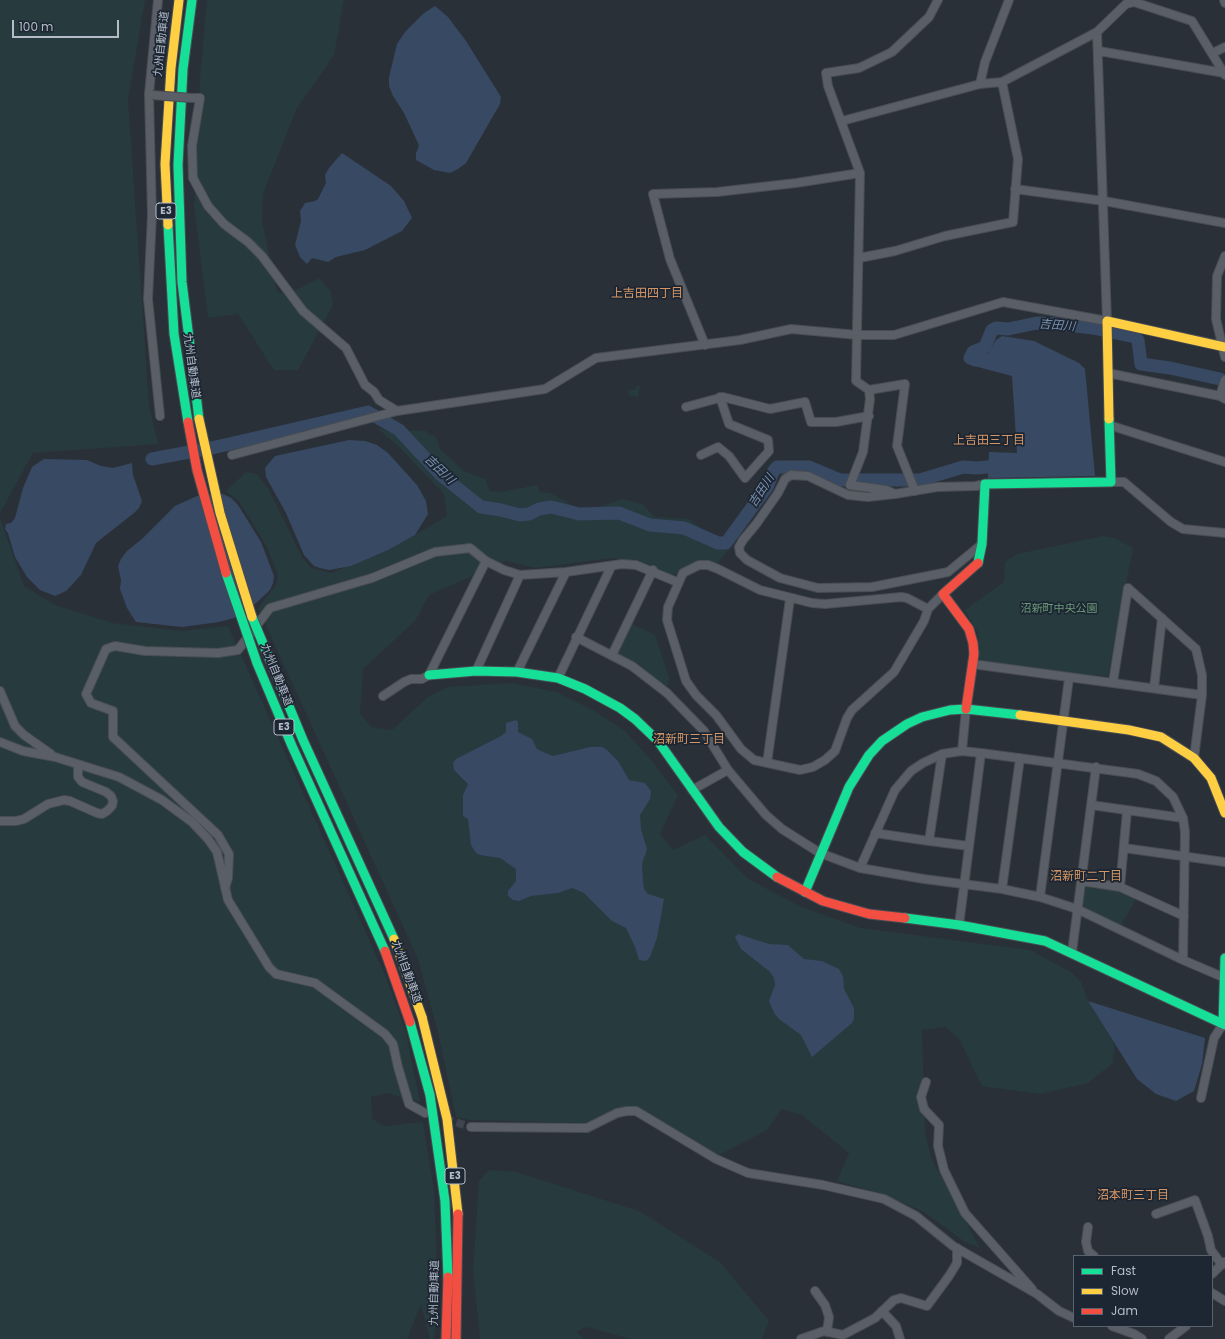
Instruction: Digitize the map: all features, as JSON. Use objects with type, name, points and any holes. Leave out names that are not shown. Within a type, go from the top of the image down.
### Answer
[{"type":"main road","name":"九州自動車道","points":[[179,0],[170,68],[165,172],[170,284],[179,370],[197,470],[222,563],[257,663],[292,746],[380,938],[410,1022],[430,1095],[445,1202],[448,1290],[446,1339]]},
{"type":"main road","name":"九州自動車道","points":[[192,0],[182,77],[178,165],[186,331],[200,419],[220,513],[248,605],[268,658],[303,740],[392,933],[422,1017],[447,1119],[458,1201],[459,1284],[456,1339]]},
{"type":"main road","points":[[966,709],[972,664],[973,643],[969,629],[943,594],[978,563],[982,544],[985,484],[1111,482],[1108,320],[1224,347]]},
{"type":"main road","points":[[428,675],[476,671],[517,672],[558,678],[606,699],[635,719],[669,754],[692,790],[719,827],[743,852],[781,880],[823,900],[870,914],[958,925],[1045,941],[1072,952],[1224,1024],[1225,958]]},
{"type":"main road","points":[[804,892],[858,770],[869,755],[882,741],[907,724],[922,717],[950,710],[966,709],[1063,721],[1145,732],[1161,737],[1194,758],[1211,778],[1225,812]]},
{"type":"street","points":[[158,0],[150,94],[152,215],[148,299],[160,416]]},
{"type":"street","points":[[980,84],[985,62],[1009,0]]},
{"type":"street","points":[[915,491],[897,446],[905,384],[869,390],[856,381],[855,357],[858,335],[860,173],[828,86],[826,73],[859,68],[892,52],[929,17],[936,1]]},
{"type":"street","points":[[842,121],[980,84],[1002,82],[1097,32],[1126,4],[1133,1],[1192,21],[1213,53],[1224,74]]},
{"type":"street","points":[[232,455],[397,411],[545,389],[596,358],[740,340],[791,329],[858,335],[894,335],[1003,302],[1108,320],[1099,51],[1097,32]]},
{"type":"street","points":[[1213,53],[1225,47]]},
{"type":"street","points":[[1099,51],[1224,74]]},
{"type":"street","points":[[859,258],[895,251],[945,236],[1013,222],[1018,159],[1002,82]]},
{"type":"street","points":[[150,94],[200,98],[192,146],[193,178],[208,206],[224,224],[248,242],[262,256],[303,311],[346,348],[365,385],[374,392],[379,400],[397,411]]},
{"type":"street","points":[[705,345],[670,259],[653,194],[717,192],[796,183],[860,173]]},
{"type":"street","points":[[1015,189],[1104,201],[1225,223]]},
{"type":"street","points":[[1225,256],[1217,276],[1216,319],[1224,347],[1225,357]]},
{"type":"street","points":[[1108,373],[1222,397],[1225,380]]},
{"type":"street","points":[[869,390],[870,399],[863,452],[850,485],[886,490],[895,494]]},
{"type":"street","points":[[686,407],[720,397],[770,409],[805,402],[811,422],[836,422],[868,416]]},
{"type":"street","points":[[701,455],[718,447],[729,456],[745,478],[769,451],[768,440],[729,424],[720,397]]},
{"type":"street","points":[[1109,425],[1225,462]]},
{"type":"street","points":[[982,544],[948,572],[872,587],[818,588],[801,585],[780,578],[747,560],[740,553],[739,547],[757,523],[785,480],[791,475],[808,476],[848,495],[868,497],[937,487],[976,486],[985,484]]},
{"type":"street","points":[[1111,482],[1124,482],[1171,522],[1183,529],[1225,533]]},
{"type":"street","points":[[225,888],[228,878],[229,854],[218,835],[112,738],[113,711],[90,703],[86,694],[106,649],[115,646],[145,651],[218,653],[238,650],[270,608],[372,578],[435,552],[470,548],[486,561],[504,570],[520,575],[566,572],[611,567],[622,564],[636,564],[653,570],[677,582]]},
{"type":"street","points":[[383,696],[404,682],[422,679],[428,675],[486,561]]},
{"type":"street","points":[[928,609],[907,598],[901,597],[825,604],[790,599],[760,590],[708,565],[699,565],[690,568],[683,573],[677,582],[668,607],[667,620],[686,681],[716,715],[741,748],[754,760],[800,770],[812,767],[825,760],[835,751],[847,718],[852,710],[894,672],[924,621],[928,609],[943,594]]},
{"type":"street","points":[[558,678],[576,637],[611,567]]},
{"type":"street","points":[[612,655],[653,570]]},
{"type":"street","points":[[517,672],[566,572]]},
{"type":"street","points":[[476,671],[520,575]]},
{"type":"street","points":[[1113,682],[1128,588],[1196,649],[1202,675],[1202,695],[1194,758]]},
{"type":"street","points":[[767,763],[790,599]]},
{"type":"street","points":[[1154,688],[1162,618]]},
{"type":"street","points":[[576,637],[632,666],[667,693],[704,731],[728,770],[752,800],[782,829],[820,853],[860,868],[924,879],[1002,889],[1040,897],[1078,909],[1183,960],[1225,978]]},
{"type":"street","points":[[972,664],[1202,695]]},
{"type":"street","points":[[1040,897],[1068,678]]},
{"type":"street","points":[[0,691],[15,726],[31,741],[55,757]]},
{"type":"street","points":[[962,751],[966,709]]},
{"type":"street","points":[[0,742],[23,751],[55,757],[119,777],[162,800],[192,822],[208,839],[217,852],[228,900],[269,967],[276,974],[315,983],[385,1034],[393,1044],[409,1104],[425,1113]]},
{"type":"street","points":[[860,868],[892,796],[903,780],[923,763],[942,754],[962,751],[1058,762],[1138,774],[1156,781],[1173,796],[1183,818],[1185,832],[1183,960]]},
{"type":"street","points":[[958,925],[981,753]]},
{"type":"street","points":[[929,841],[942,754]]},
{"type":"street","points":[[1002,889],[1020,758]]},
{"type":"street","points":[[0,821],[16,821],[24,819],[48,804],[64,800],[70,801],[98,813],[102,814],[107,811],[112,806],[113,801],[111,796],[106,792],[82,782],[78,777],[78,765]]},
{"type":"street","points":[[1072,952],[1096,767]]},
{"type":"street","points":[[692,790],[728,770]]},
{"type":"street","points":[[1091,805],[1183,818]]},
{"type":"street","points":[[1120,887],[1127,811]]},
{"type":"street","points":[[875,833],[969,846]]},
{"type":"street","points":[[1124,848],[1225,862]]},
{"type":"street","points":[[1081,881],[1120,887],[1184,916]]},
{"type":"street","points":[[1201,1098],[1214,1038],[1224,1024]]},
{"type":"street","points":[[926,1082],[921,1097],[924,1109],[939,1125],[938,1146],[944,1170],[965,1213],[1037,1294]]},
{"type":"street","points":[[471,1127],[586,1128],[617,1113],[636,1111],[716,1159],[748,1173],[823,1185],[884,1199],[916,1216],[957,1248],[1037,1294],[1059,1311],[1073,1318]]},
{"type":"street","points":[[1156,1214],[1195,1200],[1208,1236],[1210,1250],[1223,1263],[1213,1273]]},
{"type":"street","points":[[1088,1227],[1086,1242],[1088,1251],[1093,1255]]},
{"type":"street","points":[[801,1339],[827,1332],[843,1335],[876,1318],[894,1300],[901,1298],[926,1306],[957,1263],[957,1248]]},
{"type":"street","points":[[815,1291],[825,1305],[829,1317],[827,1332]]},
{"type":"street","points":[[1213,1294],[1225,1301]]},
{"type":"street","points":[[882,1311],[896,1326],[900,1339]]},
{"type":"street","points":[[1115,1327],[1134,1334],[1142,1339]]},
{"type":"street","points":[[1169,1339],[1185,1327]]},
{"type":"green space","points":[[0,0],[145,0],[128,99],[149,405],[158,444],[33,453],[0,513]]},
{"type":"green space","points":[[207,0],[344,0],[334,55],[296,110],[263,194],[262,221],[277,292],[289,294],[319,278],[331,292],[333,305],[298,370],[274,370],[238,314],[208,318],[194,206],[200,79]]},
{"type":"green space","points":[[636,386],[640,386],[638,397],[628,395],[629,390],[635,390]]},
{"type":"green space","points":[[378,429],[426,431],[428,434],[436,437],[441,450],[464,471],[485,479],[490,491],[500,492],[538,485],[540,492],[550,493],[578,508],[590,510],[622,499],[642,504],[655,517],[688,519],[730,548],[717,564],[686,567],[673,576],[638,562],[612,558],[536,568],[506,561],[429,595],[415,621],[363,669],[360,713],[371,727],[392,730],[429,696],[449,687],[512,683],[556,692],[591,709],[625,731],[652,761],[678,795],[660,834],[673,850],[705,835],[747,878],[799,906],[860,928],[1030,950],[1071,972],[1081,982],[1088,1001],[1115,1045],[1113,1063],[1088,1083],[1040,1094],[982,1086],[959,1039],[945,1027],[922,1030],[925,1132],[931,1158],[980,1248],[965,1242],[924,1212],[885,1195],[837,1181],[849,1153],[802,1115],[782,1109],[767,1130],[719,1155],[632,1106],[613,1111],[586,1123],[471,1120],[456,1117],[438,1032],[418,959],[258,608],[276,585],[278,575],[267,547],[239,501],[226,491],[246,472],[257,474],[268,488],[302,557],[311,568],[332,573],[408,539],[447,516],[444,494],[399,447]]},
{"type":"green space","points":[[0,518],[24,586],[55,605],[112,623],[181,631],[228,626],[385,975],[405,1029],[420,1102],[387,1093],[371,1097],[372,1119],[385,1126],[423,1122],[434,1191],[438,1293],[434,1339],[430,1339],[421,1304],[407,1339],[0,1339]]},
{"type":"green space","name":"沼新町中央公園","points":[[1103,536],[1114,538],[1133,548],[1108,676],[1072,674],[979,663],[978,633],[965,610],[1004,582],[1005,562],[1017,554]]},
{"type":"green space","points":[[630,623],[655,635],[669,677],[668,687],[615,654]]},
{"type":"green space","points":[[1083,884],[1118,887],[1137,898],[1120,926],[1080,909]]},
{"type":"green space","points":[[489,1170],[516,1172],[639,1211],[720,1262],[769,1321],[762,1339],[631,1339],[586,1327],[576,1332],[585,1339],[480,1339],[473,1271],[479,1181]]},
{"type":"water","points":[[435,6],[448,17],[466,41],[501,97],[500,104],[466,163],[450,173],[434,170],[416,160],[416,153],[419,146],[404,113],[393,96],[389,86],[389,77],[397,44],[405,32],[424,13]]},
{"type":"water","points":[[342,153],[391,186],[404,201],[412,218],[402,231],[365,250],[336,257],[328,262],[312,258],[307,264],[300,257],[295,245],[301,221],[300,211],[305,203],[318,199],[326,183],[325,175]]},
{"type":"water","points":[[1002,336],[1034,341],[1079,363],[1085,369],[1095,476],[988,478],[989,452],[1017,453],[1012,376],[974,366],[981,352],[988,354],[996,340]]},
{"type":"water","points":[[349,440],[365,441],[377,445],[388,453],[417,485],[426,501],[428,514],[415,535],[388,550],[351,566],[329,570],[314,566],[304,555],[286,513],[266,477],[265,468],[275,456]]},
{"type":"water","points":[[44,459],[87,460],[101,466],[113,468],[132,463],[133,475],[142,501],[139,508],[134,513],[96,543],[81,575],[66,591],[55,596],[40,590],[27,577],[15,557],[8,533],[5,529],[6,524],[11,523],[15,518],[23,488],[32,467]]},
{"type":"water","points":[[223,494],[231,498],[238,505],[261,542],[274,576],[270,590],[255,604],[234,618],[219,622],[182,627],[136,622],[127,608],[120,589],[121,580],[118,566],[121,559],[127,551],[143,538],[175,506],[197,496]]},
{"type":"water","points":[[516,720],[518,722],[518,732],[532,739],[537,749],[553,756],[590,747],[602,747],[618,761],[629,780],[645,783],[651,791],[650,799],[640,815],[641,829],[647,849],[642,864],[643,881],[644,889],[648,894],[664,899],[657,938],[650,957],[646,961],[639,960],[626,928],[612,921],[584,893],[572,888],[558,893],[531,896],[519,901],[513,900],[508,896],[508,891],[516,881],[516,869],[500,858],[476,853],[471,845],[468,819],[463,816],[463,795],[468,784],[454,770],[453,763],[456,759],[501,736],[506,732],[506,723]]},
{"type":"water","points":[[738,934],[769,944],[788,945],[804,959],[822,961],[839,969],[843,976],[844,989],[854,1008],[854,1019],[852,1023],[812,1057],[801,1035],[779,1019],[774,1013],[769,1001],[775,985],[774,978],[769,971],[741,949],[735,937]]},
{"type":"water","points":[[1088,1001],[1205,1038],[1202,1064],[1194,1091],[1176,1101],[1156,1094],[1137,1079]]},
{"type":"waterway","name":"吉田川","points":[[994,360],[975,360],[970,358],[973,352],[985,347],[992,330],[996,328],[1008,329],[1037,323],[1060,324],[1093,328],[1135,337],[1138,340],[1141,364],[1170,368],[1220,379],[1225,383]]},
{"type":"waterway","name":"吉田川","points":[[152,459],[216,447],[368,412],[399,430],[441,475],[481,507],[520,515],[529,514],[539,509],[551,507],[579,514],[619,513],[650,525],[684,528],[718,543],[726,543],[767,487],[773,472],[777,467],[809,467],[840,480],[920,480],[963,467],[977,468],[1006,465]]},
{"type":"tunnel","points":[[445,1119],[471,1127]]},
{"type":"traffic: fast","points":[[192,0],[183,69],[178,165],[182,282],[199,419]]},
{"type":"traffic: fast","points":[[168,225],[174,334],[188,422]]},
{"type":"traffic: fast","points":[[978,563],[982,544],[985,484],[1111,482],[1109,419]]},
{"type":"traffic: fast","points":[[226,573],[257,663],[292,746],[385,951]]},
{"type":"traffic: fast","points":[[252,617],[303,740],[394,939]]},
{"type":"traffic: fast","points":[[429,675],[476,671],[517,672],[558,678],[585,689],[620,708],[635,719],[658,741],[719,827],[743,852],[777,877]]},
{"type":"traffic: fast","points":[[805,892],[849,787],[869,755],[882,741],[907,724],[922,717],[950,710],[966,709],[1020,715]]},
{"type":"traffic: fast","points":[[905,918],[959,925],[1045,941],[1225,1025]]},
{"type":"traffic: fast","points":[[1223,1024],[1225,958]]},
{"type":"traffic: fast","points":[[410,1022],[430,1095],[445,1201],[448,1277]]},
{"type":"traffic: slow","points":[[168,225],[165,164],[171,68],[179,0]]},
{"type":"traffic: slow","points":[[1109,419],[1107,321],[1225,347]]},
{"type":"traffic: slow","points":[[199,419],[220,513],[252,617]]},
{"type":"traffic: slow","points":[[1020,715],[1129,730],[1161,737],[1194,758],[1211,778],[1225,813]]},
{"type":"traffic: slow","points":[[394,939],[422,1017]]},
{"type":"traffic: slow","points":[[422,1017],[447,1119],[458,1214]]},
{"type":"traffic: jam","points":[[188,422],[197,470],[226,573]]},
{"type":"traffic: jam","points":[[966,709],[974,654],[973,643],[969,629],[943,594],[978,563]]},
{"type":"traffic: jam","points":[[777,877],[823,901],[869,914],[905,918]]},
{"type":"traffic: jam","points":[[385,951],[410,1022]]},
{"type":"traffic: jam","points":[[456,1339],[458,1214]]},
{"type":"traffic: jam","points":[[446,1339],[448,1277]]},
{"type":"district","name":"上吉田四丁目","points":[[647,294]]},
{"type":"district","name":"上吉田三丁目","points":[[989,441]]},
{"type":"district","name":"沼新町三丁目","points":[[689,740]]},
{"type":"district","name":"沼新町二丁目","points":[[1086,877]]},
{"type":"district","name":"沼本町三丁目","points":[[1133,1196]]}]
